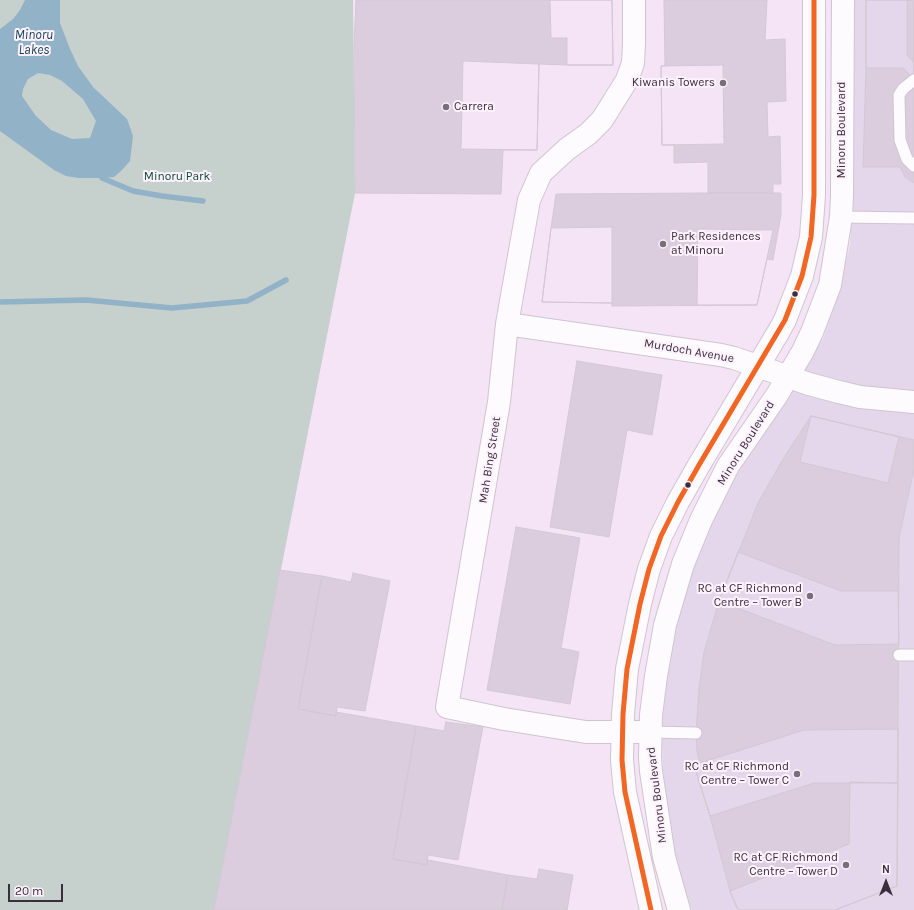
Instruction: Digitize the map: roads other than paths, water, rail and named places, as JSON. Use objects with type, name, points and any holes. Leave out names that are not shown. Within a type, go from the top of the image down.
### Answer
[{"type":"street","name":"Mah Bing Street","points":[[634,0],[633,56],[627,80],[602,120],[588,134],[567,149],[541,173],[529,200],[507,324],[499,402],[447,707],[586,732],[651,732]]},
{"type":"street","points":[[651,910],[625,792],[622,760],[622,732],[627,669],[640,604],[649,569],[661,536],[678,502],[785,320],[802,276],[810,237],[814,195],[814,0]]},
{"type":"street","name":"Minoru Boulevard","points":[[679,910],[664,857],[650,757],[656,676],[665,625],[683,564],[701,520],[728,466],[788,377],[812,332],[830,285],[841,217],[842,0]]},
{"type":"street","name":"Murdoch Avenue","points":[[507,324],[721,355],[819,387],[860,397],[914,402]]},
{"type":"lane","points":[[914,80],[903,89],[899,96],[900,140],[907,159],[914,166]]},
{"type":"lane","points":[[841,217],[914,218]]},
{"type":"lane","points":[[898,655],[914,655]]},
{"type":"lane","name":"Mah Bing Street","points":[[651,732],[696,733]]},
{"type":"water","name":"Minoru Lakes","points":[[25,0],[60,0],[60,23],[78,66],[93,87],[127,119],[133,136],[130,161],[114,177],[79,178],[66,176],[54,170],[0,131],[0,29],[13,19]],"holes":[[[38,73],[50,75],[62,81],[83,99],[96,121],[90,138],[72,139],[51,130],[36,116],[22,96],[23,89],[28,79]]]},
{"type":"waterway","points":[[102,178],[133,191],[203,201]]},
{"type":"waterway","points":[[0,302],[86,300],[172,308],[247,301],[286,280]]},
{"type":"place","name":"Kiwanis Towers","points":[[723,83]]},
{"type":"place","name":"Carrera","points":[[446,107]]},
{"type":"place","name":"Park Residences at Minoru","points":[[663,244]]},
{"type":"place","name":"RC at CF Richmond Centre – Tower B","points":[[810,596]]},
{"type":"place","name":"RC at CF Richmond Centre – Tower C","points":[[797,774]]},
{"type":"place","name":"RC at CF Richmond Centre – Tower D","points":[[846,865]]},
{"type":"park label","name":"Minoru Park","points":[[177,177]]}]
